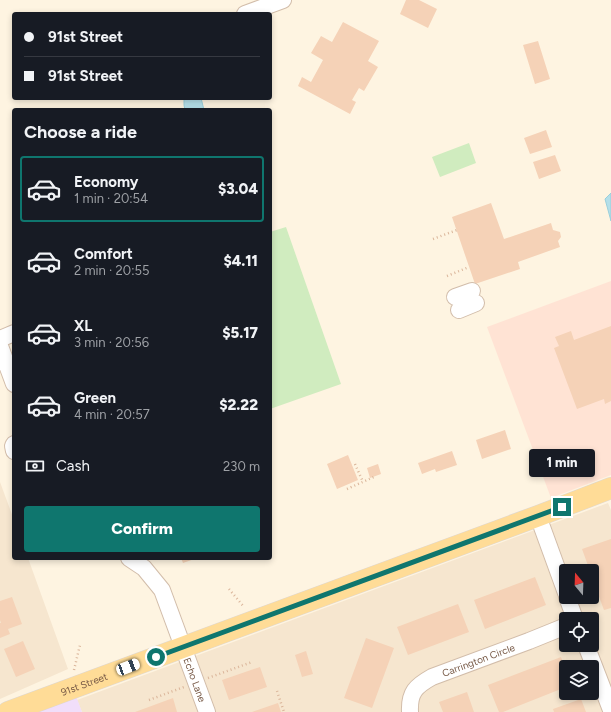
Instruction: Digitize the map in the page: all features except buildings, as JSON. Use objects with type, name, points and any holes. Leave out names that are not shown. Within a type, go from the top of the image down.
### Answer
[{"type":"main road","name":"91st Street","points":[[8,712],[611,488]]},
{"type":"street","points":[[250,12],[283,0]]},
{"type":"street","points":[[457,303],[474,297]]},
{"type":"street","points":[[0,339],[12,334]]},
{"type":"street","points":[[0,346],[12,379]]},
{"type":"street","points":[[538,516],[559,574]]},
{"type":"street","name":"Echo Lane","points":[[132,560],[144,568],[162,590],[207,712]]},
{"type":"street","name":"Carrington Circle","points":[[410,712],[410,698],[419,685],[432,677],[559,629]]},
{"type":"street","points":[[589,652],[611,710]]},
{"type":"path","points":[[433,239],[456,230]]},
{"type":"path","points":[[447,276],[469,267]]},
{"type":"path","points":[[355,464],[363,482]]},
{"type":"path","points":[[347,489],[352,485],[376,476]]},
{"type":"path","points":[[229,589],[245,608]]},
{"type":"path","points":[[70,688],[80,646]]},
{"type":"path","points":[[149,700],[252,662]]},
{"type":"path","points":[[277,691],[284,712]]},
{"type":"shaded area","points":[[611,281],[611,475],[551,498],[487,327]]},
{"type":"shaded area","points":[[0,482],[12,515],[12,560],[29,560],[68,669],[0,699]]},
{"type":"shaded area","points":[[608,503],[611,510],[611,712],[82,712],[77,700]]},
{"type":"shaded area","points":[[73,688],[82,712],[9,712]]},
{"type":"green space","points":[[469,143],[476,163],[440,177],[432,157]]},
{"type":"green space","points":[[286,227],[341,384],[272,408],[272,231]]},
{"type":"water","points":[[184,100],[202,100],[204,108],[185,108]]},
{"type":"water","points":[[611,193],[611,221],[605,199]]},
{"type":"route","points":[[156,657],[562,507]]}]
